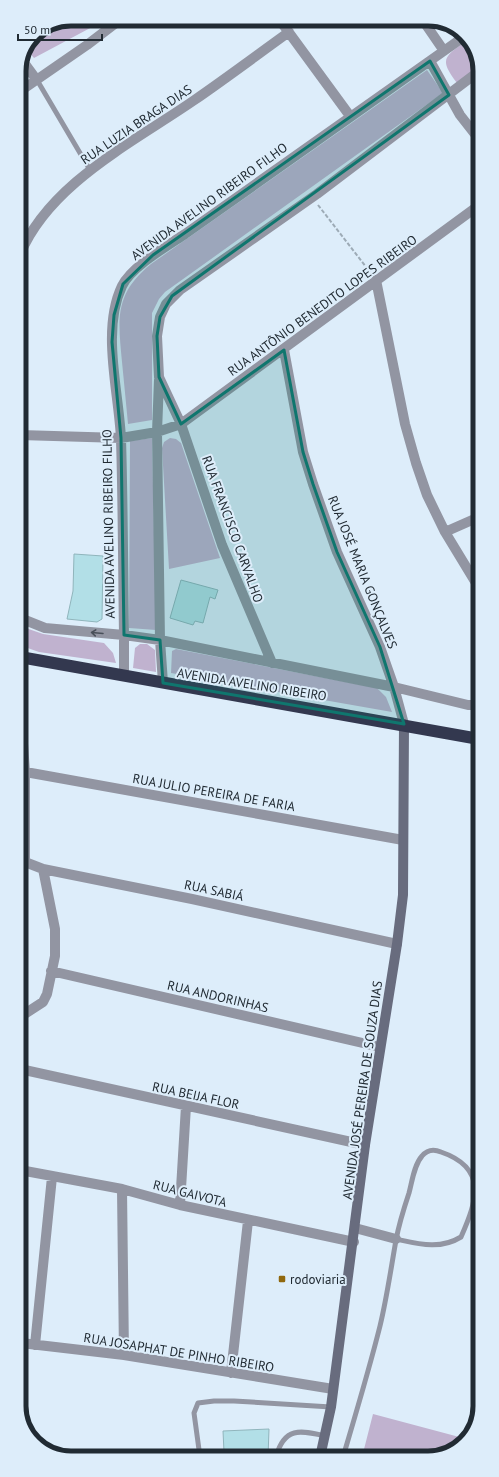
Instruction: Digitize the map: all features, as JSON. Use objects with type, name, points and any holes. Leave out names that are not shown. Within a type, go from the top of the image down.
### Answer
[{"type":"highway","name":"AVENIDA AVELINO RIBEIRO","points":[[26,658],[124,675],[163,684],[473,737]]},
{"type":"street","points":[[26,87],[112,26]]},
{"type":"street","points":[[284,26],[350,116]]},
{"type":"street","points":[[427,26],[444,51]]},
{"type":"street","name":"RUA LUZIA BRAGA DIAS","points":[[26,245],[48,211],[90,170],[194,101],[289,32]]},
{"type":"street","name":"AVENIDA AVELINO RIBEIRO FILHO","points":[[124,675],[121,438],[112,342],[114,315],[123,284],[153,255],[460,39]]},
{"type":"street","points":[[430,61],[460,115],[473,132]]},
{"type":"street","points":[[27,66],[36,79]]},
{"type":"street","points":[[163,684],[160,640],[157,432],[159,378],[157,336],[160,317],[166,304],[180,290],[312,198],[473,76]]},
{"type":"street","name":"RUA ANTÔNIO BENEDITO LOPES RIBEIRO","points":[[26,435],[121,438],[157,432],[181,424],[284,350],[376,280],[473,210]]},
{"type":"street","points":[[376,280],[405,424],[416,463],[427,495],[445,532],[473,578]]},
{"type":"street","name":"RUA JOSÉ MARIA GONÇALVES","points":[[284,350],[303,452],[313,484],[337,552],[368,617],[394,687],[404,724]]},
{"type":"street","points":[[159,378],[181,424]]},
{"type":"street","name":"RUA FRANCISCO CARVALHO","points":[[181,424],[222,545],[272,663]]},
{"type":"street","points":[[445,532],[473,520]]},
{"type":"street","points":[[26,620],[45,628],[124,635],[160,640],[394,687],[473,705]]},
{"type":"street","name":"AVENIDA JOSÉ PEREIRA DE SOUZA DIAS","points":[[321,1451],[331,1407],[354,1242],[365,1145],[397,944],[403,895],[404,724]]},
{"type":"street","name":"RUA JULIO PEREIRA DE FARIA","points":[[26,773],[403,840]]},
{"type":"street","name":"RUA SABIÁ","points":[[26,866],[192,898],[397,944]]},
{"type":"street","points":[[26,1013],[43,1002],[47,994],[55,956],[55,929],[43,869]]},
{"type":"street","name":"RUA ANDORINHAS","points":[[51,971],[380,1047]]},
{"type":"street","name":"RUA BEIJA FLOR","points":[[26,1071],[365,1145]]},
{"type":"street","points":[[180,1206],[186,1106]]},
{"type":"street","name":"RUA GAIVOTA","points":[[26,1171],[122,1189],[180,1206],[354,1242]]},
{"type":"street","points":[[35,1345],[52,1177]]},
{"type":"street","points":[[122,1189],[124,1356]]},
{"type":"street","points":[[231,1373],[248,1221]]},
{"type":"street","points":[[355,1228],[396,1239]]},
{"type":"street","name":"RUA JOSAPHAT DE PINHO RIBEIRO","points":[[26,1344],[124,1356],[333,1389]]},
{"type":"lane","points":[[36,79],[90,170]]},
{"type":"lane","points":[[345,1451],[380,1326],[396,1239],[414,1172],[421,1156],[429,1150],[437,1150],[448,1154],[464,1164],[472,1172],[473,1177]]},
{"type":"lane","points":[[396,1239],[428,1246],[453,1242],[461,1237],[473,1203]]},
{"type":"lane","points":[[199,1451],[194,1412],[198,1404],[203,1402],[234,1401],[331,1407]]},
{"type":"lane","points":[[279,1451],[285,1437],[291,1434],[301,1431],[325,1436]]},
{"type":"path","points":[[312,198],[376,280]]},
{"type":"highlighted area","points":[[430,61],[449,95],[172,296],[160,317],[157,336],[159,377],[181,424],[284,350],[303,452],[313,484],[337,552],[380,647],[404,724],[163,683],[160,640],[124,635],[121,438],[112,342],[114,315],[123,284],[153,255]]},
{"type":"shaded area","points":[[71,26],[94,26],[34,58],[30,53],[34,46],[39,39],[54,29]]},
{"type":"shaded area","points":[[463,43],[470,54],[473,65],[473,71],[457,83],[447,68],[446,63],[449,54]]},
{"type":"shaded area","points":[[427,70],[443,93],[165,292],[159,299],[152,313],[152,420],[128,424],[120,320],[121,308],[125,297],[130,286],[139,275],[151,264]]},
{"type":"shaded area","points":[[152,438],[156,630],[129,628],[130,441]]},
{"type":"shaded area","points":[[170,438],[176,439],[181,443],[220,558],[169,569],[162,448],[164,442]]},
{"type":"shaded area","points":[[26,628],[43,634],[104,643],[113,653],[116,663],[39,652],[26,647]]},
{"type":"shaded area","points":[[140,644],[147,644],[155,650],[156,672],[133,668],[135,648]]},
{"type":"shaded area","points":[[176,649],[377,688],[386,697],[392,712],[171,673],[172,651]]},
{"type":"shaded area","points":[[373,1414],[461,1437],[448,1446],[434,1451],[364,1451]]},
{"type":"building","points":[[74,554],[103,556],[102,619],[97,622],[67,619],[73,591]]},
{"type":"building","points":[[181,580],[218,590],[215,599],[210,597],[203,623],[195,621],[193,625],[170,618]]},
{"type":"building","points":[[269,1429],[268,1451],[224,1451],[223,1431]]},
{"type":"place","name":"rodoviaria","points":[[282,1279]]}]
